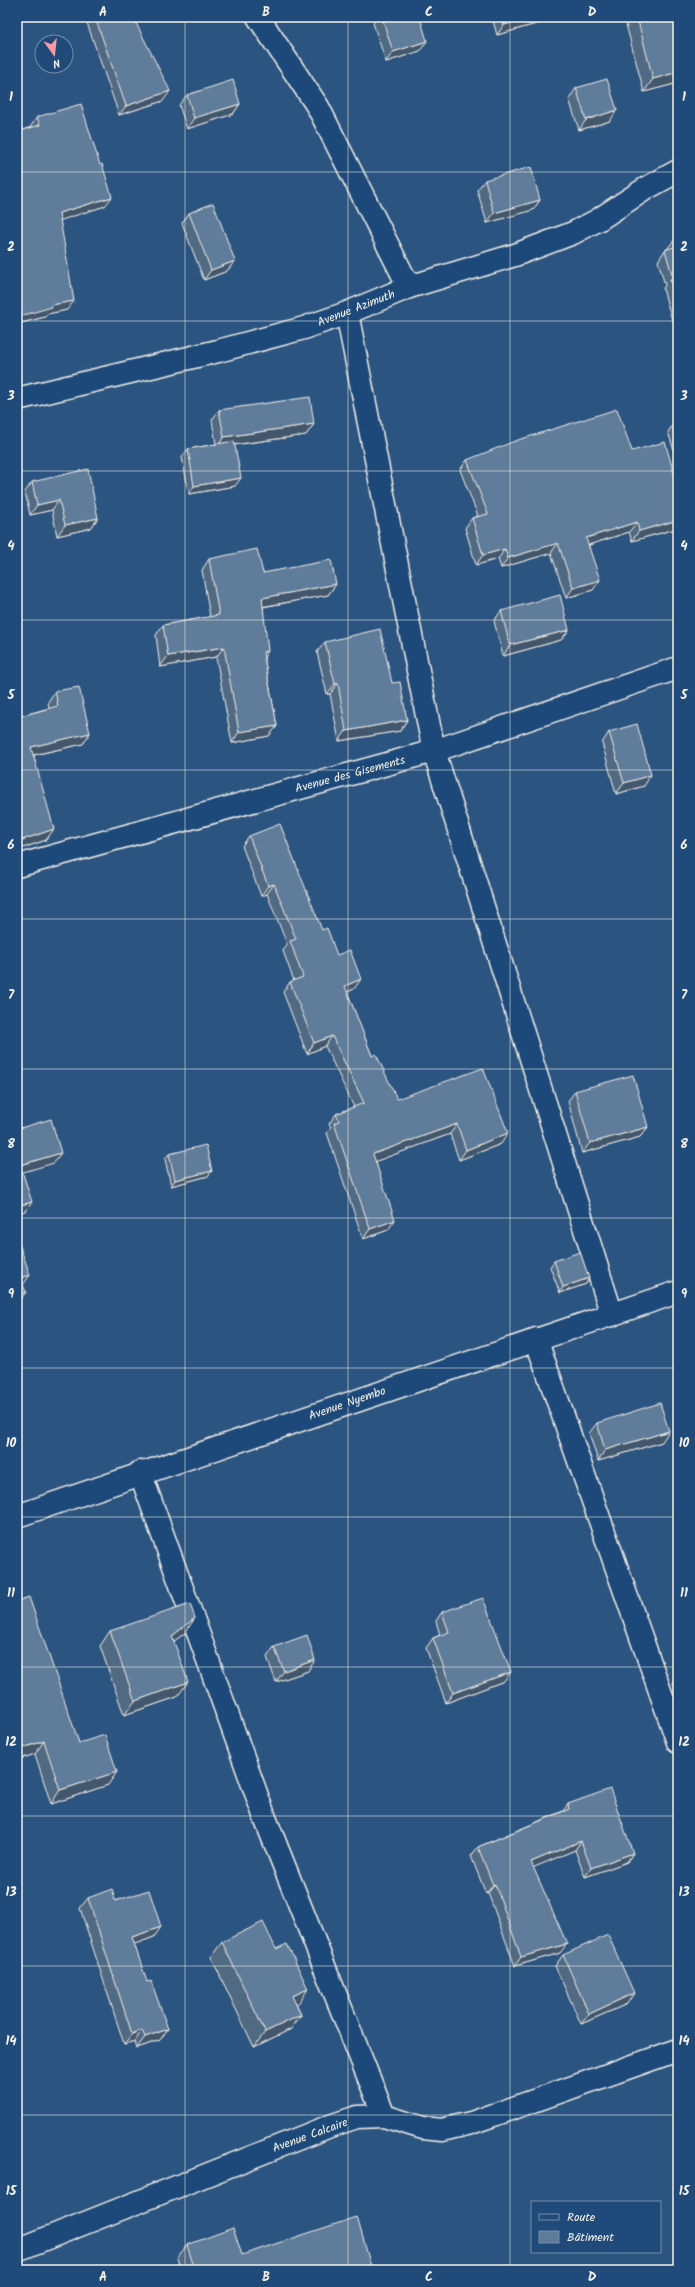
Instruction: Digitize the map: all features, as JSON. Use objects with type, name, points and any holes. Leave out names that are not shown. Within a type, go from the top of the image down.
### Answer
[{"type":"street","points":[[258,17],[318,107],[408,287]]},
{"type":"street","name":"Avenue Azimuth","points":[[17,400],[218,351],[304,328],[347,313],[408,287],[515,255],[573,232],[598,220],[645,189],[678,172]]},
{"type":"street","points":[[347,313],[434,751],[612,1315]]},
{"type":"street","name":"Avenue des Gisements","points":[[17,866],[434,751],[678,668]]},
{"type":"street","name":"Avenue Nyembo","points":[[17,1516],[140,1472],[678,1292]]},
{"type":"street","points":[[536,1339],[678,1742]]},
{"type":"street","points":[[140,1472],[264,1818],[384,2116]]},
{"type":"street","name":"Avenue Calcaire","points":[[17,2250],[330,2126],[357,2117],[384,2116],[423,2128],[442,2130],[471,2123],[678,2050]]},
{"type":"building","points":[[95,17],[133,17],[170,91],[126,106]]},
{"type":"building","points":[[382,17],[420,17],[427,41],[393,52]]},
{"type":"building","points":[[502,17],[531,17],[504,25]]},
{"type":"building","points":[[637,17],[678,17],[678,72],[653,79]]},
{"type":"building","points":[[607,79],[617,110],[586,120],[576,88]]},
{"type":"building","points":[[233,80],[240,104],[194,118],[187,95]]},
{"type":"building","points":[[81,104],[100,165],[102,164],[112,197],[59,213],[74,301],[51,305],[52,307],[17,317],[17,140],[22,138],[20,131],[40,125],[37,117]]},
{"type":"building","points":[[531,167],[540,200],[494,213],[485,180]]},
{"type":"building","points":[[213,203],[235,261],[211,270],[189,213]]},
{"type":"building","points":[[678,238],[678,305],[670,279],[673,278],[665,250],[677,246],[675,239]]},
{"type":"building","points":[[310,397],[314,424],[224,437],[219,410]]},
{"type":"building","points":[[617,409],[632,451],[665,442],[678,487],[678,520],[639,531],[637,522],[586,538],[600,580],[573,588],[558,543],[508,558],[505,549],[483,555],[472,518],[488,514],[467,460],[515,441]]},
{"type":"building","points":[[678,424],[678,445],[672,426]]},
{"type":"building","points":[[234,441],[241,478],[194,486],[188,449]]},
{"type":"building","points":[[88,469],[98,518],[65,525],[59,500],[37,505],[32,482]]},
{"type":"building","points":[[257,549],[263,573],[331,560],[336,584],[262,598],[268,651],[263,652],[277,726],[239,732],[224,647],[168,656],[163,625],[219,615],[209,559]]},
{"type":"building","points":[[560,595],[569,630],[510,645],[501,611]]},
{"type":"building","points":[[380,629],[392,683],[400,682],[407,720],[346,731],[338,683],[335,684],[325,642]]},
{"type":"building","points":[[79,687],[90,733],[31,747],[54,829],[22,840],[17,825],[17,717],[58,706],[55,691]]},
{"type":"building","points":[[637,724],[651,775],[624,783],[609,732]]},
{"type":"building","points":[[280,824],[322,930],[327,928],[337,955],[350,950],[361,979],[345,986],[372,1056],[376,1054],[397,1099],[483,1068],[508,1133],[466,1150],[457,1124],[373,1154],[395,1220],[370,1229],[334,1123],[339,1121],[336,1114],[364,1103],[332,1036],[314,1043],[290,982],[303,977],[290,941],[296,939],[274,884],[268,886],[249,836]]},
{"type":"building","points":[[633,1075],[648,1127],[590,1143],[575,1091]]},
{"type":"building","points":[[51,1119],[61,1153],[20,1165],[32,1202],[17,1206],[17,1129]]},
{"type":"building","points":[[206,1145],[212,1171],[175,1180],[169,1154]]},
{"type":"building","points":[[17,1238],[30,1275],[20,1278],[26,1292],[17,1295]]},
{"type":"building","points":[[580,1252],[589,1278],[563,1287],[554,1261]]},
{"type":"building","points":[[660,1403],[669,1431],[605,1450],[597,1423]]},
{"type":"building","points":[[29,1597],[79,1743],[105,1735],[117,1772],[60,1790],[44,1741],[23,1748],[17,1731],[17,1642],[19,1642],[17,1637],[17,1601]]},
{"type":"building","points":[[483,1598],[511,1672],[453,1693],[433,1638],[449,1632],[442,1612]]},
{"type":"building","points":[[190,1604],[195,1618],[172,1636],[188,1682],[135,1701],[110,1631]]},
{"type":"building","points":[[307,1635],[315,1660],[284,1671],[274,1647]]},
{"type":"building","points":[[610,1789],[633,1853],[591,1868],[581,1841],[531,1862],[567,1944],[521,1957],[495,1884],[493,1885],[478,1847],[569,1809],[568,1804]]},
{"type":"building","points":[[112,1889],[115,1901],[149,1890],[161,1927],[132,1937],[147,1982],[151,1981],[168,2029],[145,2037],[142,2030],[132,2034],[88,1898]]},
{"type":"building","points":[[263,1922],[276,1949],[287,1944],[308,1989],[292,1996],[301,2015],[265,2032],[222,1942]]},
{"type":"building","points":[[608,1935],[634,1993],[589,2014],[563,1955]]},
{"type":"building","points":[[357,2217],[372,2270],[195,2270],[187,2245],[233,2228],[242,2255]]}]
